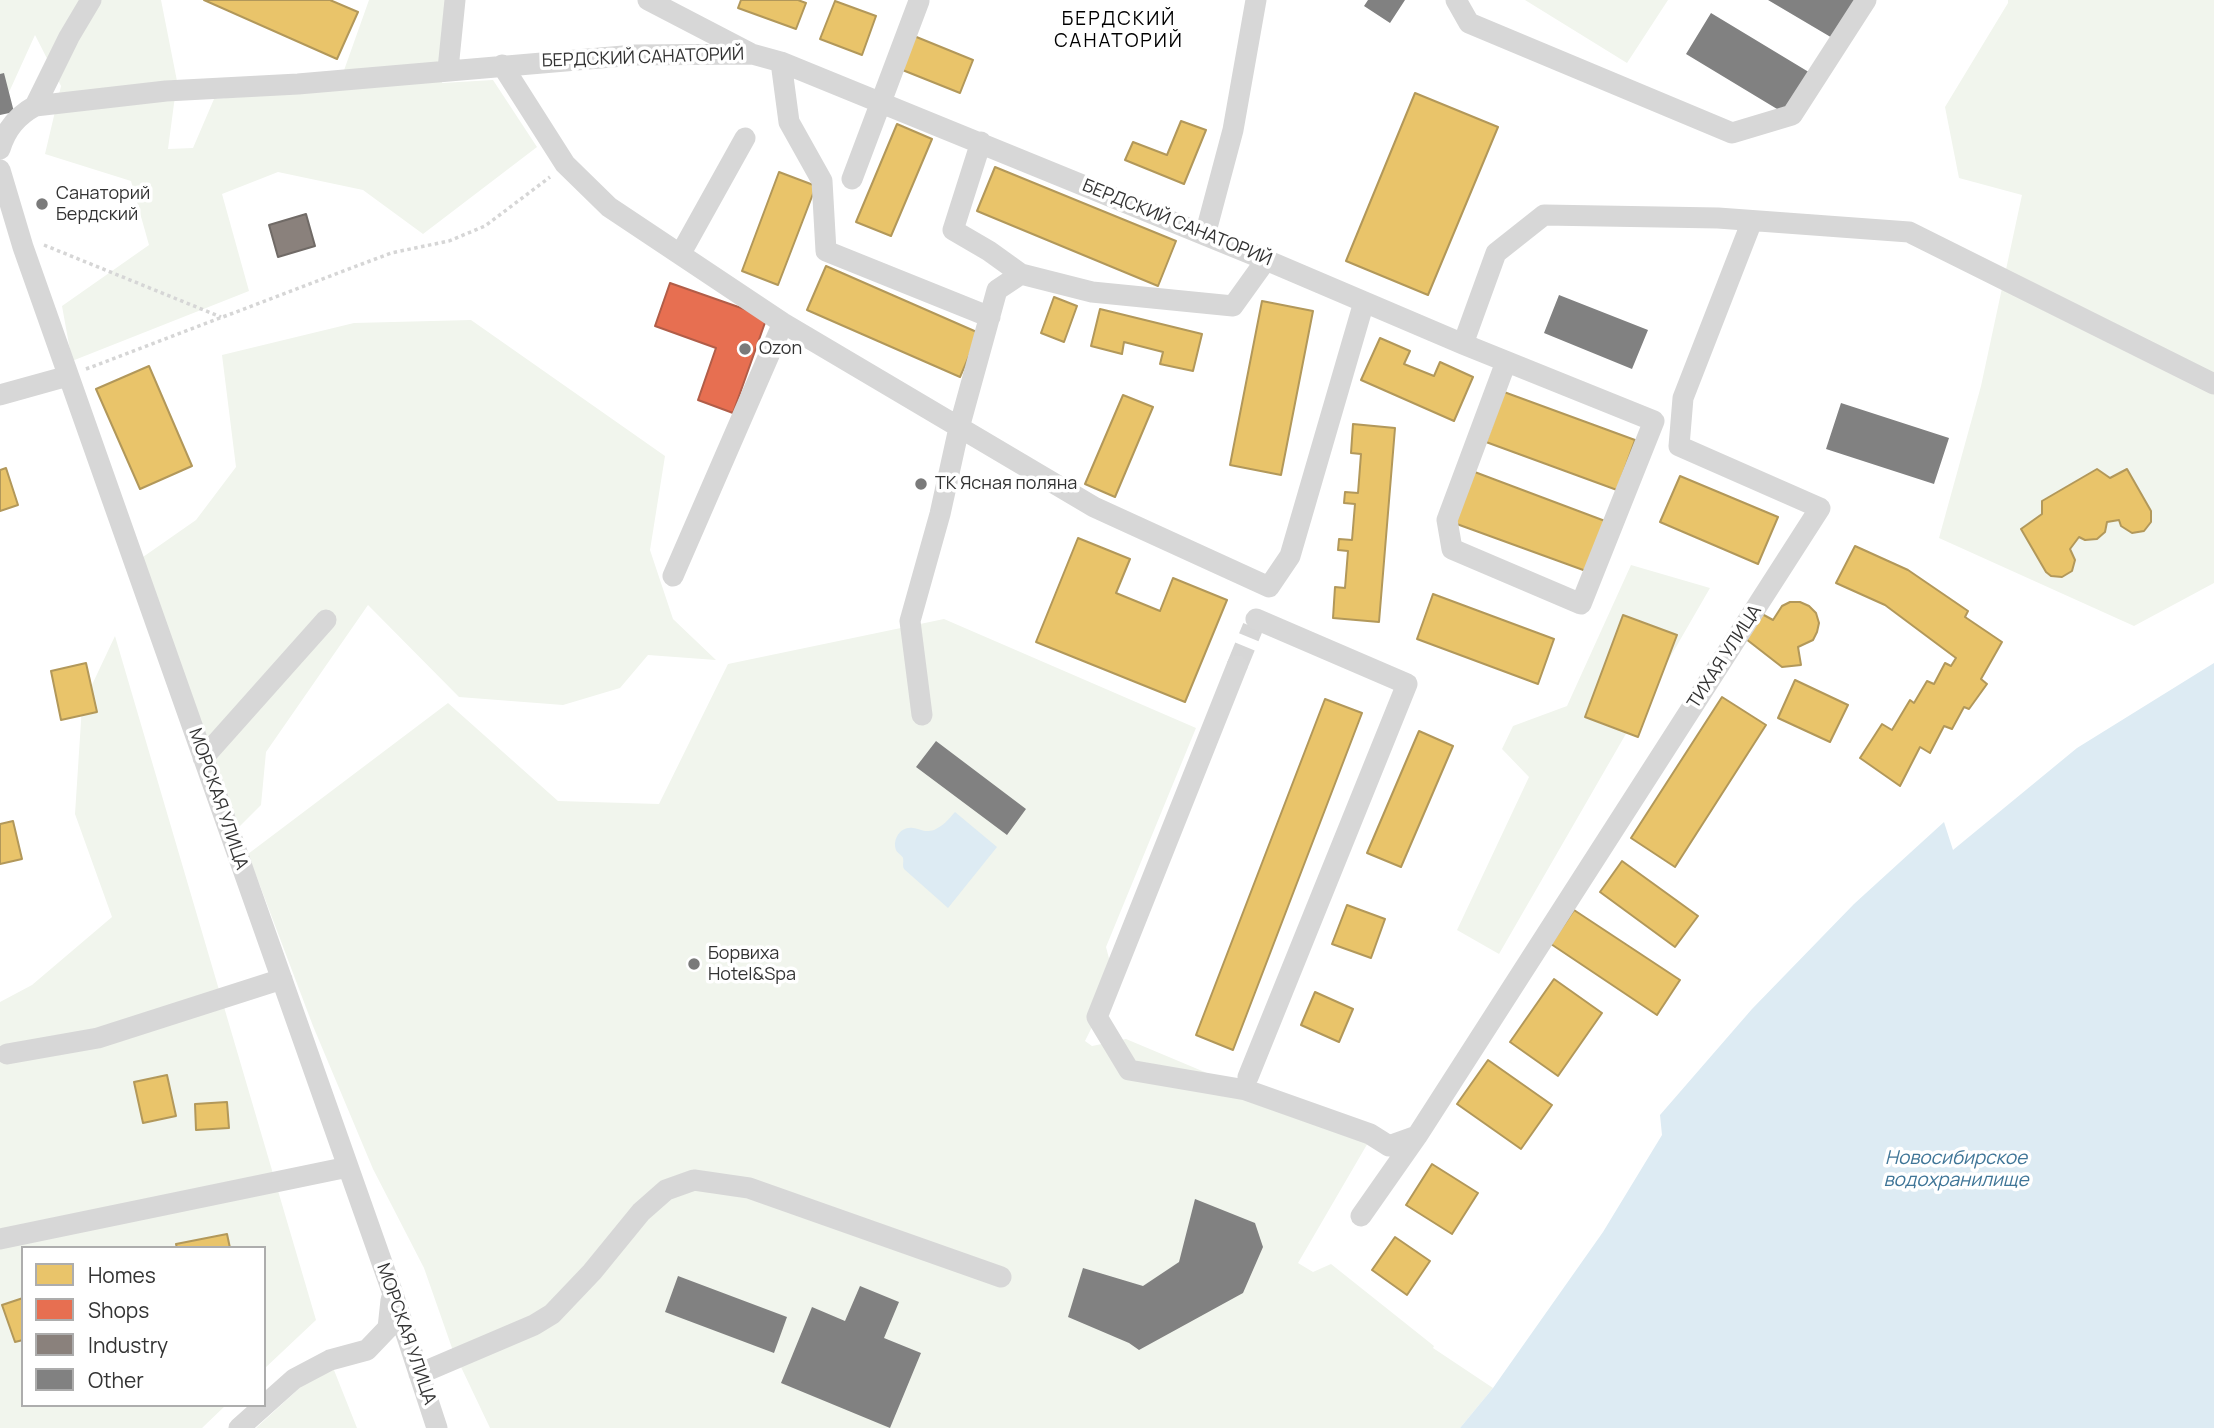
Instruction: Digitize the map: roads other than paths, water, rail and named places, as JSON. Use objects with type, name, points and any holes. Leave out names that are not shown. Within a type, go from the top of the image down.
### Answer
[{"type":"street","points":[[0,149],[11,125],[21,113],[35,106],[69,37],[91,0]]},
{"type":"street","points":[[448,69],[455,0]]},
{"type":"street","points":[[648,0],[752,54]]},
{"type":"street","points":[[1205,235],[1233,130],[1256,0]]},
{"type":"street","points":[[1456,0],[1469,23],[1732,133],[1792,115],[1866,0]]},
{"type":"street","points":[[852,179],[883,103],[919,1]]},
{"type":"street","name":"БЕРДСКИЙ САНАТОРИЙ","points":[[35,106],[166,91],[298,84],[635,55],[752,54],[781,62],[1266,260],[1463,345],[1506,362],[1654,421],[1581,604],[1451,549],[1447,520],[1506,362]]},
{"type":"street","points":[[781,62],[789,122],[822,181],[827,251],[990,317]]},
{"type":"street","points":[[502,65],[565,164],[609,207],[681,253],[701,270],[783,323],[1094,507],[1269,587]]},
{"type":"street","points":[[681,253],[745,138]]},
{"type":"street","points":[[981,142],[953,230],[1021,274],[1092,292],[1233,306],[1266,260]]},
{"type":"street","name":"МОРСКАЯ УЛИЦА","points":[[0,170],[19,235],[392,1291],[437,1428]]},
{"type":"street","points":[[1463,345],[1496,253],[1544,215],[1752,221],[1909,232],[2214,384]]},
{"type":"street","name":"ТИХАЯ УЛИЦА","points":[[1417,1136],[1820,508],[1679,446],[1683,398],[1752,221]]},
{"type":"street","points":[[922,715],[910,621],[997,290],[1021,274]]},
{"type":"street","points":[[1248,1077],[1407,684],[1255,623],[1269,587],[1290,556],[1364,302]]},
{"type":"street","points":[[673,576],[783,323]]},
{"type":"street","points":[[0,395],[68,376]]},
{"type":"street","points":[[203,758],[326,620]]},
{"type":"street","points":[[1237,666],[1097,1017],[1129,1070],[1246,1090],[1370,1134],[1389,1146],[1417,1136]]},
{"type":"street","points":[[7,1054],[98,1038],[282,979]]},
{"type":"street","points":[[1362,1216],[1417,1136]]},
{"type":"street","points":[[0,1239],[348,1167]]},
{"type":"street","points":[[419,1374],[534,1325],[552,1314],[592,1272],[641,1212],[666,1190],[694,1181],[749,1188],[1001,1277]]},
{"type":"street","points":[[266,1404],[294,1379],[330,1360],[367,1350],[388,1328],[392,1291]]},
{"type":"street","points":[[239,1428],[263,1407]]},
{"type":"water","name":"Новосибирское водохранилище","points":[[2214,663],[2214,1428],[1460,1428],[1493,1388],[1603,1232],[1662,1135],[1660,1115],[1752,1009],[1854,904],[1944,822],[1953,850],[2077,748]]},
{"type":"water","points":[[955,812],[997,847],[948,908],[904,869],[903,858],[896,850],[895,842],[898,834],[905,829],[934,830]]},
{"type":"tunnel","points":[[1237,666],[1253,627]]},
{"type":"place","name":"Санаторий Бердский","points":[[42,204]]},
{"type":"place","name":"Ozon","points":[[745,349]]},
{"type":"place","name":"ТК Ясная поляна","points":[[921,484]]},
{"type":"place","name":"Борвиха Hotel&Spa","points":[[694,964]]},
{"type":"district","name":"БЕРДСКИЙ САНАТОРИЙ","points":[[1119,31]]}]
